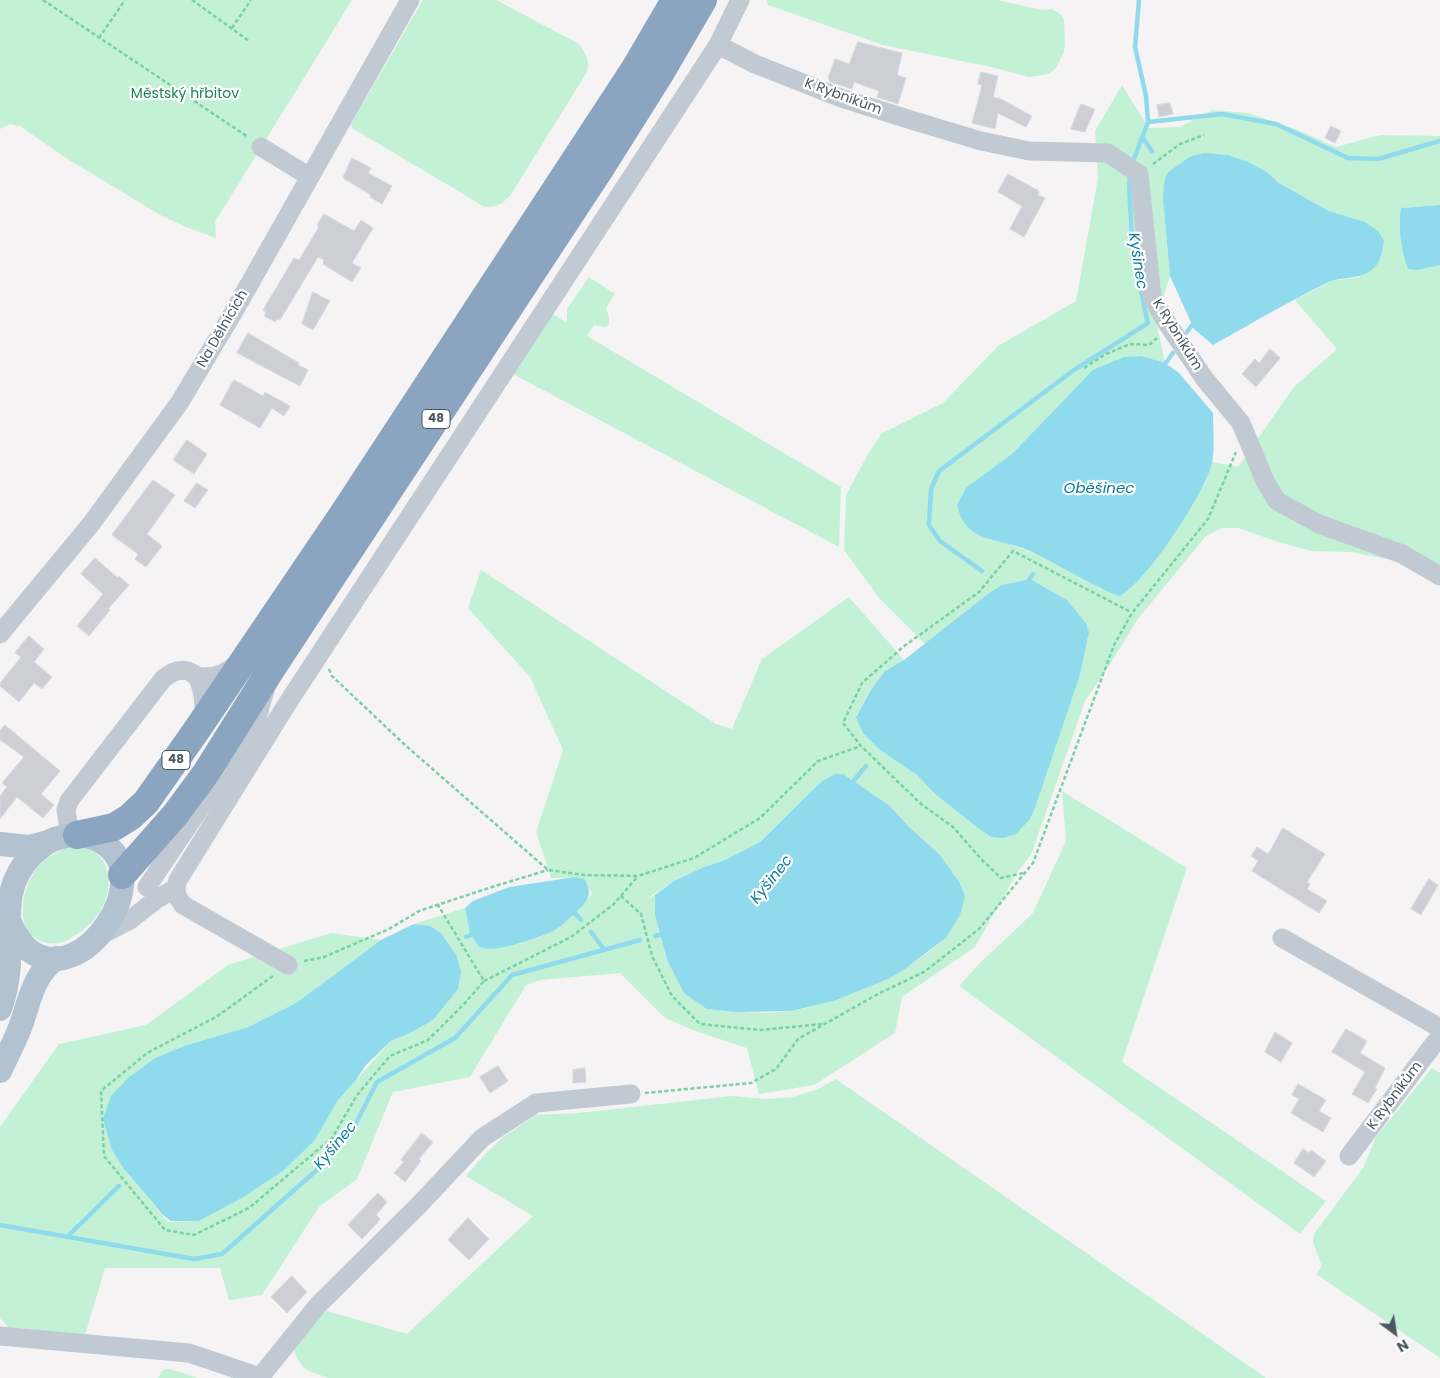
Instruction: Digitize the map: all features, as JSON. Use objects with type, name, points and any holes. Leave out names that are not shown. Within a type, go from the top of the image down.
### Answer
[{"type":"highway","name":"48","points":[[74,835],[114,827],[137,812],[146,802],[345,511],[634,70],[675,0]]},
{"type":"highway","name":"48","points":[[122,877],[191,795],[272,668],[600,169],[661,72],[703,0]]},
{"type":"main road","points":[[74,835],[96,839],[112,850],[116,856],[122,877]]},
{"type":"main road","name":"48","points":[[0,1009],[9,966],[6,910],[11,891],[20,870],[30,856],[48,842],[74,835]]},
{"type":"main road","points":[[0,844],[29,847],[48,842]]},
{"type":"main road","name":"48","points":[[0,1071],[21,1025],[38,978],[44,969],[57,958],[81,951],[98,936],[113,915],[120,896],[122,877]]},
{"type":"main road","points":[[6,910],[19,938],[29,950],[46,957],[57,958]]},
{"type":"street","name":"Na Dělnicích","points":[[0,634],[91,524],[180,402],[233,313],[410,0]]},
{"type":"street","points":[[288,965],[183,905],[178,898],[176,888],[178,880],[321,653],[718,45],[740,0]]},
{"type":"street","name":"K Rybníkům","points":[[718,45],[755,64],[841,98],[955,133],[1029,151],[1108,153],[1139,174],[1152,298],[1169,327],[1204,378],[1241,423],[1265,481],[1277,501],[1319,524],[1402,554],[1440,576]]},
{"type":"street","points":[[261,147],[310,177]]},
{"type":"street","points":[[74,835],[66,810],[69,801],[163,679],[170,673],[178,670],[189,671],[197,676],[219,675],[232,669],[249,653]]},
{"type":"street","points":[[98,936],[130,920],[152,893],[255,726],[272,668]]},
{"type":"street","points":[[196,731],[203,717],[204,703],[202,689],[197,676]]},
{"type":"street","points":[[122,877],[126,890],[136,899],[143,901],[152,893],[176,888]]},
{"type":"street","points":[[1282,938],[1440,1028]]},
{"type":"street","name":"K Rybníkům","points":[[1349,1156],[1440,1036]]},
{"type":"street","points":[[3,1333],[189,1353],[261,1378],[319,1304],[418,1206],[482,1138],[536,1103],[631,1094]]},
{"type":"path","points":[[44,0],[261,147]]},
{"type":"path","points":[[99,38],[125,0]]},
{"type":"path","points":[[192,0],[249,41]]},
{"type":"path","points":[[231,28],[251,0]]},
{"type":"path","points":[[1139,174],[1180,144],[1204,135]]},
{"type":"path","points":[[1084,368],[1106,354],[1130,344],[1149,345],[1169,327]]},
{"type":"path","points":[[631,1094],[752,1083],[776,1069],[798,1039],[878,994],[924,972],[979,929],[1033,863],[1114,645],[1132,612],[1208,519],[1222,481],[1245,433]]},
{"type":"path","points":[[1025,873],[1000,878],[953,827],[921,804],[861,746],[843,723],[862,683],[903,647],[979,592],[1013,551],[1132,612]]},
{"type":"path","points":[[321,653],[332,676],[404,744],[548,870]]},
{"type":"path","points":[[638,876],[614,904],[571,937],[484,981],[428,1040],[390,1056],[357,1095],[332,1138],[249,1208],[194,1235],[165,1230],[104,1156],[101,1091],[147,1053],[216,1017],[288,965],[324,957],[389,929],[419,911],[548,870],[584,875],[638,876],[694,858],[760,818],[818,761],[861,746]]},
{"type":"path","points":[[621,896],[641,914],[652,956],[672,996],[700,1024],[760,1030],[824,1024]]},
{"type":"path","points":[[438,905],[484,981]]},
{"type":"green space","name":"Městský hřbitov","points":[[0,0],[352,0],[215,222],[216,238],[162,216],[66,158],[20,126],[10,124],[0,129]]},
{"type":"green space","points":[[423,0],[496,0],[579,44],[587,57],[587,72],[510,196],[496,206],[485,207],[352,128],[351,124]]},
{"type":"green space","points":[[766,0],[997,0],[1042,10],[1052,9],[1061,15],[1064,20],[1064,52],[1056,68],[1049,74],[1029,77],[991,67],[883,45],[768,5]]},
{"type":"green space","points":[[1122,85],[1149,128],[1180,127],[1213,110],[1248,113],[1298,130],[1336,147],[1380,135],[1440,136],[1440,205],[1401,208],[1418,270],[1440,265],[1440,567],[1390,542],[1387,559],[1351,552],[1312,551],[1278,542],[1239,528],[1222,528],[1206,536],[1137,620],[1085,701],[1031,855],[1018,871],[975,947],[902,997],[895,1033],[814,1085],[759,1094],[747,1048],[695,1031],[665,1018],[620,973],[540,980],[526,985],[470,1077],[393,1092],[357,1179],[319,1207],[262,1295],[229,1300],[220,1268],[105,1268],[85,1335],[8,1327],[0,1318],[0,1127],[59,1044],[146,1025],[228,965],[331,933],[381,940],[296,1003],[248,1027],[184,1046],[155,1058],[124,1169],[168,1222],[199,1221],[242,1198],[283,1171],[338,1100],[391,1041],[408,1034],[456,954],[440,932],[430,927],[414,924],[465,908],[470,934],[479,947],[492,949],[540,937],[555,930],[581,908],[592,894],[584,882],[576,878],[551,878],[536,832],[563,750],[530,677],[468,608],[481,570],[716,724],[732,729],[762,659],[849,597],[904,660],[885,671],[856,716],[897,760],[917,775],[935,794],[991,837],[1030,819],[1080,675],[1089,632],[1086,623],[1067,600],[1030,579],[1002,585],[925,644],[880,599],[844,550],[846,495],[881,434],[943,403],[998,346],[1076,301],[1098,178],[1095,131]],"holes":[[[1195,155],[1267,172],[1279,183],[1329,211],[1365,222],[1359,277],[1332,281],[1295,300],[1337,349],[1294,387],[1238,467],[1212,462],[1205,483],[1101,589],[1055,563],[1029,551],[976,533],[967,488],[1013,453],[1038,428],[1142,356],[1165,363],[1156,320],[1170,276],[1163,199],[1167,173]],[[821,782],[890,806],[910,828],[946,938],[932,950],[886,979],[835,999],[792,1011],[771,1013],[707,1009],[655,913],[655,895],[644,901],[674,881],[704,867],[725,860],[760,842]]]},
{"type":"green space","points":[[589,277],[615,294],[606,308],[609,325],[605,327],[594,325],[587,336],[841,487],[839,547],[511,373],[551,313],[567,323],[567,309]]},
{"type":"green space","points":[[1062,791],[1187,868],[1122,1062],[1326,1201],[1300,1234],[959,986],[979,964],[1033,913],[1066,841]]},
{"type":"green space","points":[[72,847],[85,848],[95,853],[102,860],[107,869],[108,891],[99,913],[88,926],[65,941],[49,943],[37,939],[29,932],[24,922],[24,898],[32,875],[39,866],[54,854]]},
{"type":"green space","points":[[1432,1068],[1440,1073],[1440,1358],[1316,1274],[1322,1266],[1313,1243],[1314,1234],[1363,1168],[1376,1137]]},
{"type":"green space","points":[[836,1079],[1266,1378],[329,1378],[306,1369],[299,1362],[294,1349],[307,1328],[327,1311],[407,1334],[533,1216],[466,1176],[502,1138],[535,1115],[578,1113],[732,1096],[766,1099],[793,1097],[818,1089]]},
{"type":"green space","points":[[166,1369],[198,1378],[158,1378],[162,1371]]},
{"type":"water","points":[[1205,153],[1228,155],[1248,162],[1267,172],[1279,183],[1329,211],[1365,222],[1378,231],[1384,241],[1378,263],[1373,269],[1363,275],[1334,280],[1314,289],[1213,345],[1194,329],[1170,276],[1163,199],[1167,173],[1188,158]]},
{"type":"water","points":[[1440,205],[1440,265],[1418,270],[1408,269],[1401,238],[1401,208]]},
{"type":"water","name":"Oběšinec","points":[[1142,356],[1165,363],[1179,373],[1213,413],[1212,463],[1207,476],[1199,494],[1173,536],[1144,575],[1119,596],[1030,551],[981,536],[965,524],[957,505],[966,488],[1013,453],[1093,370],[1124,357]]},
{"type":"water","points":[[1030,579],[1067,600],[1086,623],[1089,632],[1080,675],[1030,819],[1016,834],[1003,838],[991,837],[935,794],[917,775],[879,749],[863,733],[856,717],[871,690],[885,671],[904,660],[1002,585]]},
{"type":"water","points":[[835,774],[843,774],[890,806],[910,828],[940,855],[959,882],[965,896],[960,915],[946,938],[902,971],[888,979],[836,1000],[792,1011],[736,1012],[707,1009],[684,993],[668,962],[655,915],[655,895],[674,881],[704,867],[725,860],[760,842],[821,782]]},
{"type":"water","points":[[575,877],[584,879],[589,889],[588,898],[578,910],[553,931],[522,942],[491,949],[479,947],[470,934],[465,908],[473,901],[509,887]]},
{"type":"water","points":[[414,924],[430,926],[441,933],[456,954],[461,972],[458,989],[433,1020],[391,1041],[366,1065],[356,1080],[338,1100],[314,1141],[283,1171],[242,1198],[199,1221],[171,1221],[163,1215],[124,1169],[112,1150],[103,1119],[111,1096],[128,1078],[155,1058],[184,1046],[248,1027],[296,1003],[381,940]]},
{"type":"building","points":[[858,42],[902,53],[897,75],[906,78],[898,104],[877,97],[879,91],[854,82],[852,89],[830,82],[828,78],[835,59],[849,64]]},
{"type":"building","points":[[981,72],[998,76],[993,97],[1001,99],[1032,116],[1026,127],[998,113],[995,129],[972,123],[982,85],[978,84]]},
{"type":"building","points":[[1170,103],[1173,114],[1159,117],[1157,105]]},
{"type":"building","points":[[1081,104],[1095,109],[1085,132],[1071,129]]},
{"type":"building","points":[[1331,126],[1341,131],[1335,143],[1325,138]]},
{"type":"building","points":[[352,158],[371,168],[368,173],[392,186],[382,204],[343,178]]},
{"type":"building","points":[[1008,174],[1039,191],[1038,195],[1045,198],[1024,237],[1010,229],[1022,206],[998,192]]},
{"type":"building","points":[[324,214],[354,231],[361,220],[373,228],[352,263],[361,268],[352,282],[323,264],[324,260],[318,257],[280,320],[277,319],[275,322],[264,316],[266,312],[263,310],[294,258],[299,260],[319,227],[317,226]]},
{"type":"building","points":[[313,292],[330,301],[313,330],[302,324]]},
{"type":"building","points":[[248,333],[308,370],[300,386],[237,353]]},
{"type":"building","points":[[1270,349],[1280,358],[1256,387],[1242,374],[1255,359],[1259,363]]},
{"type":"building","points":[[234,380],[263,396],[265,392],[290,406],[284,416],[272,408],[260,428],[220,405]]},
{"type":"building","points":[[187,440],[207,454],[194,474],[173,460]]},
{"type":"building","points":[[153,480],[175,495],[147,534],[162,546],[146,567],[135,559],[138,554],[112,535]]},
{"type":"building","points":[[197,483],[208,490],[195,508],[184,501]]},
{"type":"building","points":[[95,558],[129,585],[108,609],[110,610],[89,636],[77,626],[103,594],[81,574]]},
{"type":"building","points":[[29,636],[44,649],[34,662],[52,677],[42,689],[34,683],[19,702],[0,686],[0,683],[21,657],[15,653]]},
{"type":"building","points":[[5,725],[60,771],[41,794],[54,805],[43,818],[17,797],[0,819],[0,796],[7,787],[2,783],[24,757],[0,740],[0,731]]},
{"type":"building","points":[[1283,828],[1325,854],[1307,882],[1310,884],[1307,889],[1327,901],[1319,913],[1252,871],[1258,861],[1251,856],[1257,847],[1268,854]]},
{"type":"building","points":[[1429,879],[1438,885],[1421,915],[1411,909]]},
{"type":"building","points":[[1346,1029],[1367,1041],[1360,1053],[1385,1068],[1375,1088],[1377,1089],[1368,1103],[1352,1094],[1365,1072],[1332,1052]]},
{"type":"building","points":[[1275,1032],[1292,1043],[1281,1062],[1265,1052]]},
{"type":"building","points":[[498,1066],[508,1081],[490,1093],[480,1077]]},
{"type":"building","points":[[585,1068],[586,1082],[573,1083],[573,1070]]},
{"type":"building","points":[[1298,1084],[1326,1100],[1319,1111],[1331,1118],[1323,1132],[1291,1113],[1299,1099],[1292,1095]]},
{"type":"building","points":[[422,1133],[433,1142],[419,1159],[421,1161],[405,1182],[394,1173],[404,1162],[401,1160]]},
{"type":"building","points":[[1303,1149],[1309,1153],[1311,1150],[1326,1161],[1314,1177],[1294,1163]]},
{"type":"building","points":[[378,1193],[387,1202],[376,1215],[380,1219],[362,1239],[348,1225]]},
{"type":"building","points":[[468,1218],[489,1239],[469,1260],[448,1240]]},
{"type":"building","points":[[292,1276],[307,1292],[287,1313],[271,1297]]},
{"type":"waterway","points":[[1139,0],[1135,47],[1146,96],[1148,122]]},
{"type":"waterway","name":"Kyšinec","points":[[1132,164],[1148,122],[1222,114],[1276,124],[1348,158],[1378,159],[1440,141]]},
{"type":"waterway","points":[[1142,137],[1152,151]]},
{"type":"waterway","name":"Kyšinec","points":[[982,571],[940,541],[929,525],[931,489],[939,471],[1074,370],[1148,323],[1133,255],[1130,174]]},
{"type":"waterway","points":[[1187,332],[1195,321]]},
{"type":"waterway","points":[[1162,368],[1173,353]]},
{"type":"waterway","points":[[1027,583],[1033,574]]},
{"type":"waterway","name":"Kyšinec","points":[[851,784],[866,766]]},
{"type":"waterway","points":[[571,914],[575,913],[581,920]]},
{"type":"waterway","points":[[591,932],[604,949]]},
{"type":"waterway","points":[[466,937],[475,933]]},
{"type":"waterway","name":"Kyšinec","points":[[655,936],[664,934]]},
{"type":"waterway","name":"Kyšinec","points":[[0,1225],[194,1259],[222,1254],[327,1161],[352,1131],[377,1082],[455,1038],[512,975],[640,940]]},
{"type":"waterway","points":[[68,1236],[119,1186]]}]
